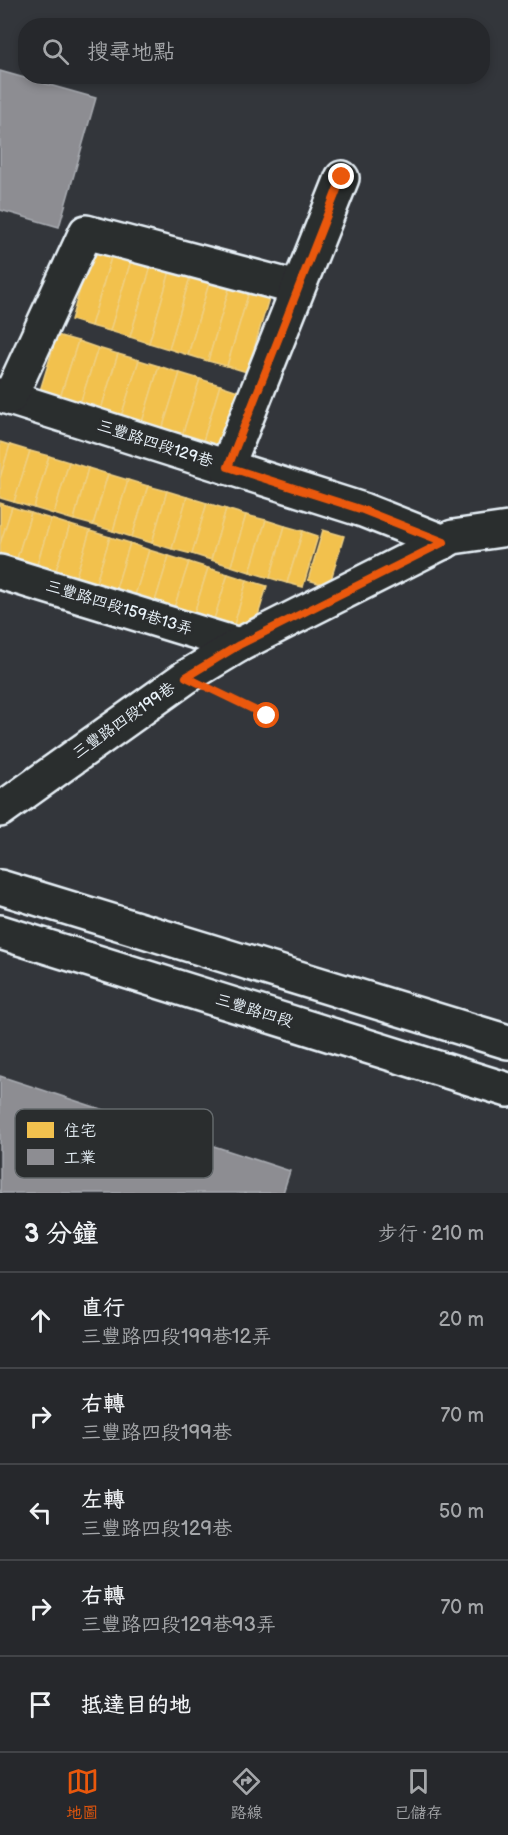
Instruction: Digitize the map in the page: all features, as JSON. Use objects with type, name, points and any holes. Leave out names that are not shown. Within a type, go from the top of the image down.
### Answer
[{"type":"street","points":[[228,467],[342,177]]},
{"type":"street","points":[[5,396],[86,232],[297,288]]},
{"type":"street","name":"三豐路四段129巷","points":[[5,396],[363,510],[444,542]]},
{"type":"street","name":"三豐路四段199巷","points":[[0,810],[186,677],[239,645],[453,537],[508,529]]},
{"type":"street","name":"三豐路四段159巷13弄","points":[[0,572],[239,645]]},
{"type":"street","points":[[0,887],[508,1042]]},
{"type":"street","name":"三豐路四段","points":[[0,932],[508,1090]]},
{"type":"path","points":[[186,677],[267,716]]},
{"type":"building: 住宅","points":[[93,245],[113,251],[91,326],[71,320]]},
{"type":"building: 住宅","points":[[113,251],[132,257],[110,331],[91,326]]},
{"type":"building: 住宅","points":[[132,257],[152,263],[130,337],[110,331]]},
{"type":"building: 住宅","points":[[152,263],[171,268],[149,343],[130,337]]},
{"type":"building: 住宅","points":[[171,268],[191,274],[169,349],[149,343]]},
{"type":"building: 住宅","points":[[191,274],[210,280],[188,355],[169,349]]},
{"type":"building: 住宅","points":[[210,280],[230,286],[208,361],[188,355]]},
{"type":"building: 住宅","points":[[230,286],[249,292],[227,366],[208,361]]},
{"type":"building: 住宅","points":[[249,292],[269,298],[247,372],[227,366]]},
{"type":"building: 住宅","points":[[57,335],[78,341],[58,404],[38,397]]},
{"type":"building: 住宅","points":[[78,341],[98,348],[78,410],[58,404]]},
{"type":"building: 住宅","points":[[98,348],[118,354],[99,416],[78,410]]},
{"type":"building: 住宅","points":[[118,354],[139,360],[119,423],[99,416]]},
{"type":"building: 住宅","points":[[139,360],[159,366],[140,429],[119,423]]},
{"type":"building: 住宅","points":[[159,366],[180,373],[160,436],[140,429]]},
{"type":"building: 住宅","points":[[180,373],[200,379],[180,442],[160,436]]},
{"type":"building: 住宅","points":[[200,379],[220,385],[201,448],[180,442]]},
{"type":"building: 住宅","points":[[220,385],[241,392],[221,454],[201,448]]},
{"type":"building: 住宅","points":[[0,442],[10,445],[0,478]]},
{"type":"building: 住宅","points":[[10,445],[30,451],[14,502],[0,498],[0,478]]},
{"type":"building: 住宅","points":[[30,451],[49,456],[34,508],[14,502]]},
{"type":"building: 住宅","points":[[49,456],[69,462],[54,514],[34,508]]},
{"type":"building: 住宅","points":[[69,462],[88,468],[74,520],[54,514]]},
{"type":"building: 住宅","points":[[88,468],[108,474],[93,525],[74,520]]},
{"type":"building: 住宅","points":[[108,474],[128,480],[113,531],[93,525]]},
{"type":"building: 住宅","points":[[128,480],[148,486],[132,537],[113,531]]},
{"type":"building: 住宅","points":[[148,486],[167,491],[152,543],[132,537]]},
{"type":"building: 住宅","points":[[167,491],[187,497],[172,549],[152,543]]},
{"type":"building: 住宅","points":[[187,497],[207,503],[192,554],[172,549]]},
{"type":"building: 住宅","points":[[0,503],[12,507],[0,544]]},
{"type":"building: 住宅","points":[[207,503],[226,509],[211,560],[192,554]]},
{"type":"building: 住宅","points":[[12,507],[31,513],[15,565],[0,561],[0,544]]},
{"type":"building: 住宅","points":[[226,509],[246,515],[231,566],[211,560]]},
{"type":"building: 住宅","points":[[31,513],[51,519],[35,571],[15,565]]},
{"type":"building: 住宅","points":[[246,515],[266,520],[250,572],[231,566]]},
{"type":"building: 住宅","points":[[51,519],[70,525],[54,577],[35,571]]},
{"type":"building: 住宅","points":[[266,520],[285,526],[270,578],[250,572]]},
{"type":"building: 住宅","points":[[70,525],[90,531],[74,583],[54,577]]},
{"type":"building: 住宅","points":[[285,526],[303,531],[287,583],[270,578]]},
{"type":"building: 住宅","points":[[323,530],[344,536],[329,586],[308,580]]},
{"type":"building: 住宅","points":[[90,531],[110,537],[94,589],[74,583]]},
{"type":"building: 住宅","points":[[303,531],[318,536],[303,587],[287,583]]},
{"type":"building: 住宅","points":[[110,537],[130,543],[114,595],[94,589]]},
{"type":"building: 住宅","points":[[130,543],[149,550],[133,602],[114,595]]},
{"type":"building: 住宅","points":[[149,550],[169,556],[153,608],[133,602]]},
{"type":"building: 住宅","points":[[169,556],[189,562],[172,614],[153,608]]},
{"type":"building: 住宅","points":[[189,562],[208,568],[192,620],[172,614]]},
{"type":"building: 住宅","points":[[208,568],[228,574],[212,626],[192,620]]},
{"type":"building: 住宅","points":[[228,574],[247,580],[232,632],[212,626]]},
{"type":"building: 住宅","points":[[247,580],[267,586],[251,638],[232,632]]},
{"type":"building: 工業","points":[[0,71],[18,76],[18,84],[46,84],[96,98],[59,227],[0,210]]},
{"type":"building: 工業","points":[[0,1076],[101,1109],[15,1109],[15,1178],[213,1178],[213,1146],[290,1171],[283,1193],[0,1193]]},
{"type":"route","points":[[267,716],[186,677],[239,645],[444,542],[363,510],[228,467],[342,177]]}]
